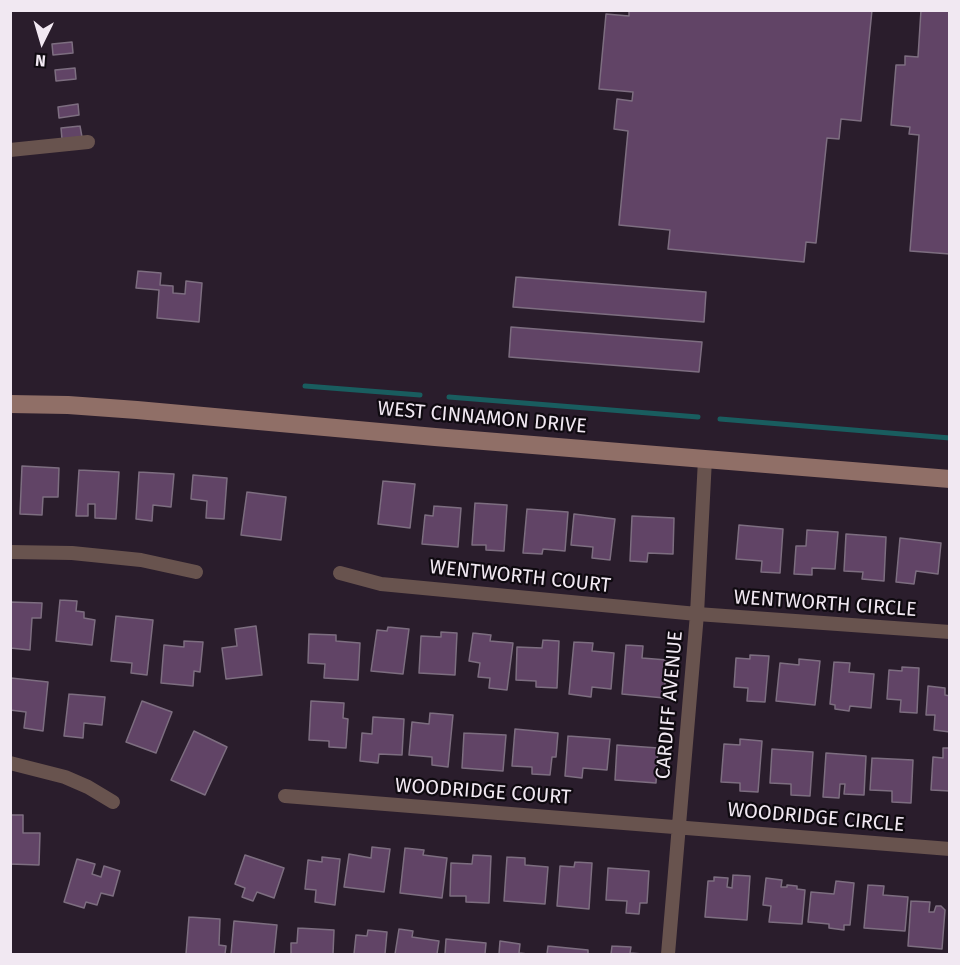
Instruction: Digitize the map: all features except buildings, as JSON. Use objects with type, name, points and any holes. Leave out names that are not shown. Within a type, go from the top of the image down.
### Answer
[{"type":"main road","name":"WEST CINNAMON DRIVE","points":[[10,404],[136,410],[950,479]]},
{"type":"street","points":[[10,150],[88,142]]},
{"type":"street","name":"CARDIFF AVENUE","points":[[668,954],[697,614],[705,459]]},
{"type":"street","points":[[10,552],[72,553],[141,560],[196,572]]},
{"type":"street","name":"WENTWORTH COURT","points":[[340,573],[381,584],[697,614]]},
{"type":"street","name":"WENTWORTH CIRCLE","points":[[697,614],[950,632]]},
{"type":"street","points":[[10,763],[65,777],[88,787],[112,802]]},
{"type":"street","name":"WOODRIDGE COURT","points":[[285,796],[679,826]]},
{"type":"street","name":"WOODRIDGE CIRCLE","points":[[679,826],[950,849]]},
{"type":"waterway","points":[[305,386],[420,395]]},
{"type":"waterway","points":[[449,397],[698,417]]},
{"type":"waterway","points":[[720,419],[950,438]]}]
